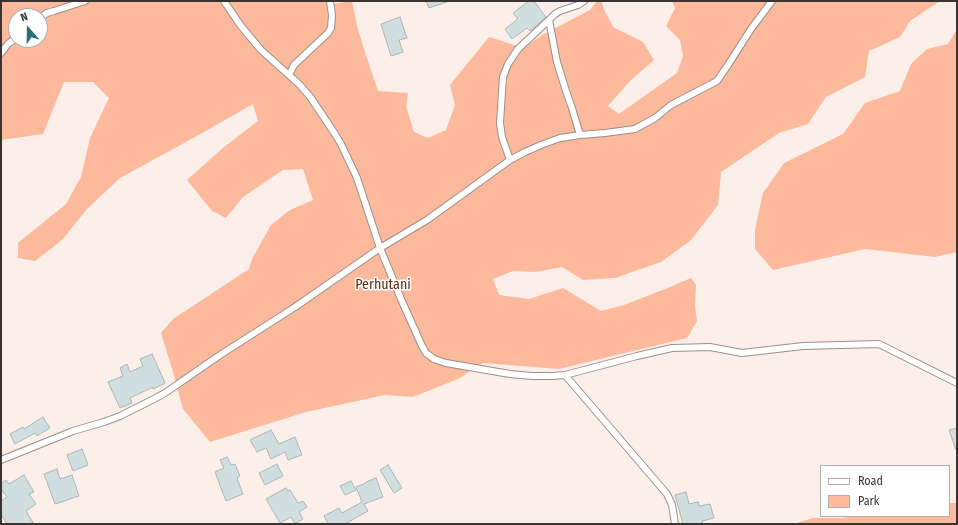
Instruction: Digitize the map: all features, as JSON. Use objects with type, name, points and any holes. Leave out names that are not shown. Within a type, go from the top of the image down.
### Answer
[{"type":"street","points":[[48,13],[85,1]]},
{"type":"street","points":[[224,1],[241,26],[261,50],[300,85],[311,98],[341,144],[357,178],[380,248],[401,299],[422,346],[426,353],[434,359],[446,363],[510,374],[553,376],[565,375],[672,348],[710,347],[742,354],[803,346],[878,344],[957,383]]},
{"type":"street","points":[[289,75],[294,66],[328,33],[331,28],[332,16],[330,1]]},
{"type":"street","points":[[510,160],[502,137],[500,123],[503,77],[508,64],[518,49],[555,14],[584,1]]},
{"type":"street","points":[[1,460],[74,431],[120,416],[165,393],[220,355],[295,307],[380,248],[427,220],[510,160],[541,145],[560,138],[635,129],[655,118],[671,105],[716,81],[772,1]]},
{"type":"street","points":[[550,20],[557,62],[580,135]]},
{"type":"street","points":[[1,53],[8,44]]},
{"type":"street","points":[[565,375],[667,494],[672,505],[675,524]]},
{"type":"green space","name":"Perhutani","points":[[1,1],[327,1],[327,5],[352,1],[357,26],[378,91],[408,93],[406,106],[414,132],[428,138],[446,130],[455,105],[450,85],[489,37],[524,48],[542,35],[590,10],[597,1],[601,1],[614,28],[643,42],[654,60],[630,81],[608,106],[619,114],[677,73],[683,56],[680,40],[666,26],[675,8],[672,1],[940,1],[910,21],[900,37],[869,51],[865,77],[826,97],[808,124],[779,133],[721,172],[718,205],[691,240],[661,262],[615,278],[583,280],[562,267],[535,272],[513,271],[493,279],[499,295],[529,299],[563,288],[601,311],[624,305],[691,278],[696,285],[695,307],[697,321],[687,338],[559,369],[483,363],[458,379],[413,397],[385,395],[306,412],[210,442],[183,409],[161,333],[173,319],[249,269],[252,259],[271,225],[290,210],[313,200],[303,169],[283,170],[243,197],[226,218],[212,211],[187,180],[224,147],[258,121],[253,104],[120,178],[87,209],[62,240],[35,261],[18,258],[18,243],[66,204],[81,177],[90,138],[109,98],[93,82],[64,82],[43,134],[1,140]]},
{"type":"green space","points":[[957,29],[957,252],[935,257],[865,249],[773,270],[755,249],[755,229],[763,193],[784,163],[843,134],[865,103],[900,91],[911,64],[927,49],[948,44]]},
{"type":"green space","points":[[950,503],[957,503],[957,524],[793,524],[813,518],[950,517]]},
{"type":"building","points":[[426,1],[447,1],[447,2],[429,8]]},
{"type":"building","points":[[529,1],[534,1],[546,17],[530,31],[527,28],[512,39],[505,29],[518,19],[513,13]]},
{"type":"building","points":[[400,17],[407,38],[399,40],[403,52],[391,56],[381,24]]},
{"type":"building","points":[[152,354],[165,383],[130,398],[132,403],[120,408],[108,382],[123,376],[120,368],[127,364],[130,372],[143,366],[140,359]]},
{"type":"building","points":[[43,417],[50,428],[37,436],[35,433],[15,444],[10,434],[23,427],[24,429]]},
{"type":"building","points":[[957,428],[957,450],[956,450],[949,430]]},
{"type":"building","points":[[271,430],[279,444],[295,437],[302,455],[288,460],[285,452],[271,459],[266,448],[257,452],[250,440]]},
{"type":"building","points":[[82,449],[88,465],[73,471],[67,455]]},
{"type":"building","points":[[227,457],[231,465],[235,464],[240,476],[237,478],[243,494],[226,501],[215,472],[224,468],[220,460]]},
{"type":"building","points":[[277,464],[283,476],[265,485],[259,473]]},
{"type":"building","points":[[388,465],[402,488],[394,493],[380,470]]},
{"type":"building","points":[[57,469],[60,479],[72,475],[79,496],[55,504],[44,474]]},
{"type":"building","points":[[24,475],[34,492],[29,494],[36,504],[26,511],[34,524],[7,524],[1,514],[1,501],[7,497],[1,489],[1,484],[6,480],[9,484]]},
{"type":"building","points":[[376,478],[383,497],[364,504],[368,511],[345,524],[328,524],[324,516],[339,508],[342,513],[362,502],[356,487]]},
{"type":"building","points":[[351,481],[356,490],[345,495],[340,486]]},
{"type":"building","points":[[286,488],[288,491],[290,490],[298,503],[303,501],[307,507],[299,512],[303,519],[295,524],[291,517],[280,523],[266,499]]},
{"type":"building","points":[[686,492],[689,504],[698,502],[699,506],[710,504],[714,518],[702,521],[703,524],[683,524],[675,495]]}]
